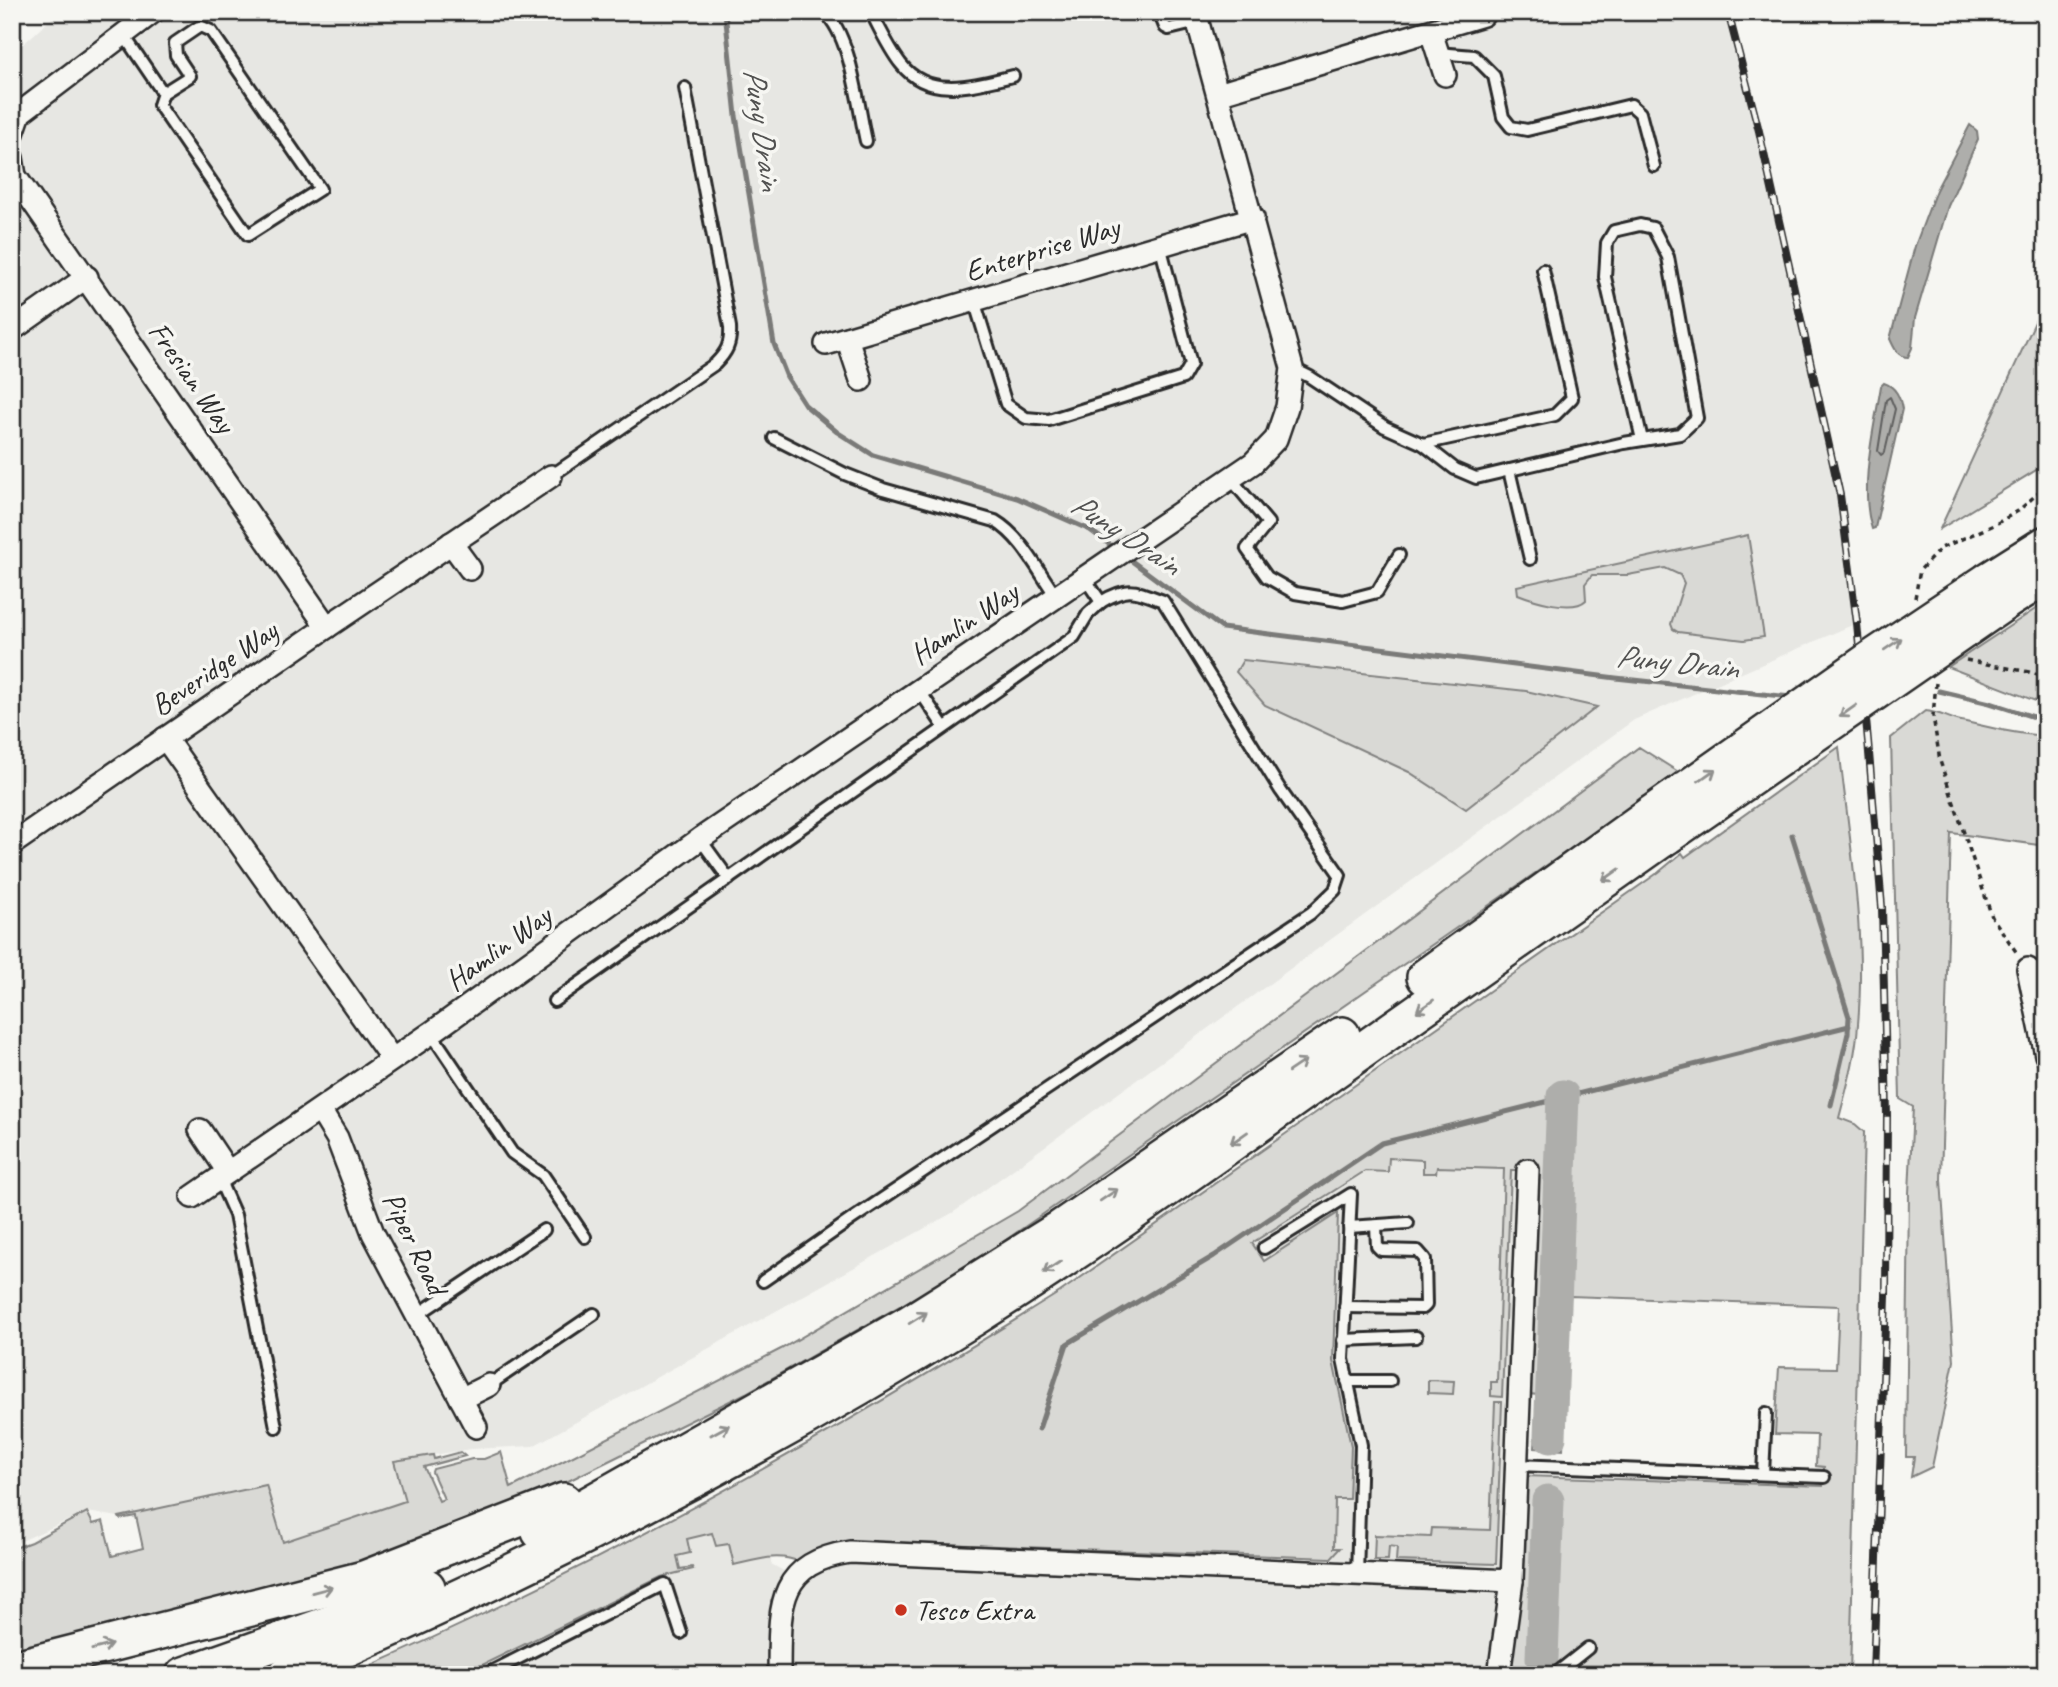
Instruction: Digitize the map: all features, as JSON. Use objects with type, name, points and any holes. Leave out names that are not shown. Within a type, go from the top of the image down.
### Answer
[{"type":"highway","points":[[501,1556],[565,1517],[908,1324],[1061,1228],[1377,1011],[1659,825],[1997,591],[2046,544]]},
{"type":"highway","points":[[1997,591],[2046,576]]},
{"type":"highway","points":[[286,1675],[430,1611],[690,1482],[858,1388],[1078,1250],[1659,825]]},
{"type":"highway","points":[[12,1669],[364,1579],[661,1464]]},
{"type":"highway","points":[[184,1675],[388,1603],[501,1556],[608,1522]]},
{"type":"street","points":[[12,136],[20,113],[153,12]]},
{"type":"street","points":[[1218,94],[1483,15]]},
{"type":"street","name":"Hamlin Way","points":[[192,1197],[431,1034],[700,839],[1253,463],[1276,439],[1287,407],[1292,368],[1197,17]]},
{"type":"street","points":[[1431,32],[1445,75]]},
{"type":"street","name":"Fresian Way","points":[[12,159],[15,176],[327,626]]},
{"type":"street","name":"Enterprise Way","points":[[826,344],[1253,218]]},
{"type":"street","points":[[12,330],[87,277]]},
{"type":"street","points":[[847,338],[861,380]]},
{"type":"street","name":"Beveridge Way","points":[[12,844],[327,626],[551,476]]},
{"type":"street","points":[[452,543],[470,569]]},
{"type":"street","points":[[165,738],[392,1059]]},
{"type":"street","points":[[2028,969],[2046,1055]]},
{"type":"street","name":"Piper Road","points":[[320,1110],[337,1138],[373,1233],[476,1427]]},
{"type":"street","points":[[200,1130],[224,1176]]},
{"type":"street","points":[[1499,1675],[1512,1581],[1528,1170]]},
{"type":"street","points":[[461,1399],[489,1385]]},
{"type":"street","points":[[779,1675],[780,1617],[785,1593],[796,1577],[811,1564],[829,1555],[850,1552],[1512,1581]]},
{"type":"lane","points":[[824,12],[843,36],[866,141]]},
{"type":"lane","points":[[871,12],[900,64],[921,81],[950,88],[1013,76]]},
{"type":"lane","points":[[1159,12],[1165,27],[1170,29],[1197,17]]},
{"type":"lane","points":[[205,27],[211,31],[320,189],[248,235],[162,111],[159,105],[163,93],[190,76],[176,55],[174,43],[194,29],[205,27]]},
{"type":"lane","points":[[123,34],[163,93]]},
{"type":"lane","points":[[1437,53],[1474,56],[1494,76],[1503,117],[1511,127],[1527,130],[1631,104],[1640,113],[1654,166]]},
{"type":"lane","points":[[551,476],[715,364],[725,354],[731,341],[685,88]]},
{"type":"lane","points":[[1292,368],[1385,427],[1423,444],[1455,469],[1476,478],[1642,440],[1680,434],[1697,418],[1668,257],[1653,228],[1640,225],[1614,230],[1607,243],[1605,278],[1642,440]]},
{"type":"lane","points":[[974,300],[1006,404],[1026,418],[1049,420],[1183,378],[1191,364],[1160,245]]},
{"type":"lane","points":[[1423,444],[1555,415],[1572,398],[1543,270]]},
{"type":"lane","points":[[774,438],[845,474],[883,489],[995,521],[1006,527],[1056,596]]},
{"type":"lane","points":[[1509,470],[1530,559]]},
{"type":"lane","points":[[1231,478],[1268,523],[1247,549],[1267,577],[1295,593],[1343,601],[1377,593],[1399,555]]},
{"type":"lane","points":[[1084,577],[1101,602]]},
{"type":"lane","points":[[554,1001],[1074,637],[1088,614],[1101,602],[1121,590],[1143,593],[1163,601],[1281,791],[1340,875],[1335,890],[1311,913],[763,1281]]},
{"type":"lane","points":[[919,690],[944,727]]},
{"type":"lane","points":[[700,839],[729,878]]},
{"type":"lane","points":[[431,1034],[512,1153],[543,1175],[585,1237]]},
{"type":"lane","points":[[224,1176],[235,1215],[276,1427]]},
{"type":"lane","points":[[1264,1248],[1351,1194],[1343,1359],[1361,1445],[1357,1575]]},
{"type":"lane","points":[[1349,1227],[1408,1223]]},
{"type":"lane","points":[[1345,1307],[1398,1309],[1423,1308],[1426,1305],[1425,1259],[1418,1251],[1381,1250],[1377,1246],[1376,1226]]},
{"type":"lane","points":[[417,1315],[544,1230]]},
{"type":"lane","points":[[489,1385],[594,1314]]},
{"type":"lane","points":[[1343,1340],[1416,1337]]},
{"type":"lane","points":[[1348,1381],[1390,1381]]},
{"type":"lane","points":[[1763,1475],[1766,1413]]},
{"type":"lane","points":[[1516,1465],[1824,1477]]},
{"type":"lane","points":[[485,1675],[665,1584],[681,1633]]},
{"type":"lane","points":[[1554,1675],[1588,1648]]},
{"type":"path","points":[[1936,679],[1933,716],[1940,761],[1992,917],[2028,969]]},
{"type":"shaded area","points":[[59,12],[1728,12],[1759,131],[1840,495],[1857,623],[1634,720],[954,1212],[533,1446],[471,1449],[395,1461],[405,1501],[283,1543],[265,1485],[119,1517],[87,1512],[12,1545],[12,54]]},
{"type":"shaded area","points":[[2046,298],[2046,464],[1940,529]]},
{"type":"shaded area","points":[[1748,535],[1764,637],[1744,640],[1678,632],[1673,629],[1671,624],[1684,583],[1680,575],[1665,568],[1628,575],[1592,575],[1585,584],[1586,600],[1580,604],[1553,604],[1518,594],[1517,586]]},
{"type":"shaded area","points":[[2046,602],[2046,705],[1948,667]]},
{"type":"shaded area","points":[[1243,660],[1526,691],[1597,707],[1466,809],[1409,772],[1265,705],[1236,672]]},
{"type":"shaded area","points":[[1925,711],[2001,730],[2046,736],[2046,846],[1951,833],[1941,1180],[1954,1361],[1932,1467],[1911,1477],[1914,1457],[1906,1457],[1909,1193],[1913,1107],[1900,1099],[1891,738]]},
{"type":"shaded area","points":[[1639,747],[1680,773],[958,1273],[746,1393],[542,1494],[300,1585],[12,1651],[12,1549],[31,1542],[87,1512],[93,1524],[103,1521],[112,1556],[143,1548],[136,1516],[119,1517],[266,1485],[283,1542],[405,1501],[394,1461],[433,1455],[434,1459],[460,1452],[465,1456],[424,1467],[439,1501],[444,1499],[433,1469],[472,1459],[484,1459],[501,1452],[511,1488],[781,1349],[1018,1211]]},
{"type":"shaded area","points":[[1839,747],[1855,885],[1860,989],[1855,1048],[1839,1118],[1855,1124],[1864,1132],[1850,1675],[1509,1675],[1523,1569],[1526,1476],[1823,1486],[1824,1467],[1816,1466],[1817,1435],[1775,1434],[1779,1367],[1836,1368],[1839,1306],[1570,1296],[1563,1450],[1535,1448],[1538,1395],[1529,1394],[1528,1170],[1511,1170],[1502,1397],[1491,1396],[1491,1382],[1497,1382],[1504,1169],[1437,1167],[1436,1173],[1423,1173],[1423,1160],[1389,1158],[1388,1172],[1365,1171],[1252,1243],[1264,1261],[1338,1213],[1333,1361],[1351,1446],[1349,1499],[1335,1499],[1334,1548],[1340,1548],[1331,1558],[855,1541],[819,1549],[800,1562],[775,1557],[734,1565],[729,1544],[716,1546],[712,1533],[687,1539],[690,1553],[677,1556],[680,1569],[693,1569],[661,1577],[462,1675],[349,1675],[532,1591],[712,1497],[888,1397],[1060,1292],[1659,872],[1682,853],[1685,857]]},
{"type":"shaded area","points":[[1547,1120],[1505,1567],[1308,1563],[1330,1225],[1263,1261],[1252,1243],[1403,1149]]},
{"type":"shaded area","points":[[1428,1380],[1454,1381],[1453,1394],[1428,1393]]},
{"type":"shaded area","points":[[1495,1402],[1502,1402],[1496,1564],[1396,1561],[1397,1547],[1389,1546],[1388,1560],[1374,1560],[1375,1535],[1431,1537],[1432,1528],[1490,1530]]},
{"type":"shaded area","points":[[774,1478],[771,1564],[795,1577],[829,1555],[1512,1581],[1499,1675],[447,1675],[625,1572]]},
{"type":"water","points":[[1970,125],[1977,131],[1978,139],[1948,206],[1915,318],[1912,348],[1908,357],[1904,357],[1896,351],[1890,339],[1915,246],[1936,190]]},
{"type":"water","points":[[1884,383],[1897,393],[1902,409],[1875,528],[1872,529],[1868,513],[1867,477],[1881,386]]},
{"type":"waterway","name":"Puny Drain","points":[[725,12],[736,116],[774,344],[787,377],[805,405],[837,432],[873,455],[1017,498],[1090,530],[1117,550]]},
{"type":"waterway","name":"Puny Drain","points":[[1125,556],[1222,628],[1616,678],[1791,697]]},
{"type":"waterway","name":"Puny Drain","points":[[1939,691],[1990,703],[2046,721]]},
{"type":"waterway","points":[[1792,835],[1849,1017],[1848,1033],[1831,1105]]},
{"type":"waterway","points":[[1039,1429],[1067,1344],[1214,1256],[1382,1143],[1849,1026]]},
{"type":"waterway","points":[[1550,1437],[1563,1096]]},
{"type":"waterway","points":[[1542,1658],[1548,1501]]},
{"type":"railway","points":[[1728,12],[1759,131],[1840,495],[1857,623],[1868,741],[1882,907],[1887,1115],[1886,1296],[1873,1675]]},
{"type":"place","name":"Tesco Extra","points":[[901,1610]]}]
